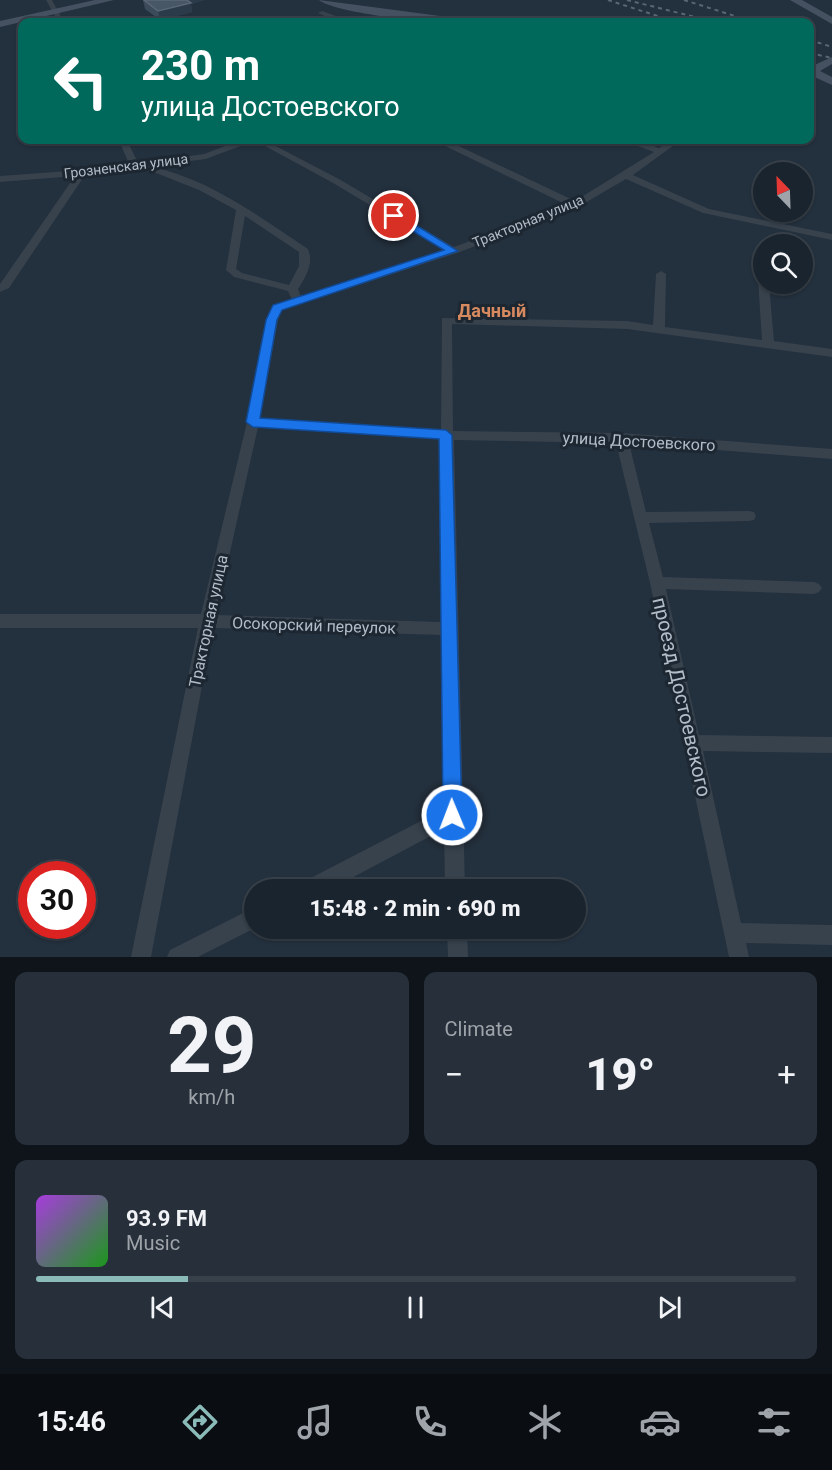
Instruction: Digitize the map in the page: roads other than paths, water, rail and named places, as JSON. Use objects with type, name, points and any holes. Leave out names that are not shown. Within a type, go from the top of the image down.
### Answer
[{"type":"street","points":[[49,0],[60,18]]},
{"type":"street","points":[[28,18],[109,0]]},
{"type":"street","points":[[324,0],[340,6],[432,18]]},
{"type":"street","points":[[795,0],[832,21]]},
{"type":"street","points":[[334,18],[322,13],[340,6]]},
{"type":"street","points":[[0,24],[18,20]]},
{"type":"street","points":[[814,69],[832,60]]},
{"type":"street","points":[[814,73],[832,82]]},
{"type":"street","points":[[125,144],[135,166],[158,169],[179,178],[241,211],[304,251],[306,256],[298,282],[292,289]]},
{"type":"street","name":"Грозненская улица","points":[[0,179],[82,173],[206,156],[238,144]]},
{"type":"street","points":[[266,144],[336,181],[453,251]]},
{"type":"street","points":[[448,144],[575,205]]},
{"type":"street","points":[[641,144],[659,151]]},
{"type":"street","name":"Тракторная улица","points":[[141,957],[207,621],[253,422],[272,320],[277,308],[297,299],[453,251],[575,205],[626,175],[670,144]]},
{"type":"street","points":[[0,289],[5,286],[82,173]]},
{"type":"street","points":[[626,175],[706,211],[832,237]]},
{"type":"street","points":[[241,211],[231,270],[238,275],[292,289],[297,299]]},
{"type":"street","points":[[659,330],[661,274]]},
{"type":"street","points":[[764,294],[768,344]]},
{"type":"street","points":[[455,879],[446,320],[549,322],[659,330],[832,353]]},
{"type":"street","name":"улица Достоевского","points":[[253,422],[446,435],[621,438],[832,454]]},
{"type":"street","name":"проезд Достоевского","points":[[621,438],[657,583],[739,957]]},
{"type":"street","points":[[641,518],[748,516]]},
{"type":"street","points":[[657,583],[814,588]]},
{"type":"street","name":"Осокорский переулок","points":[[0,621],[207,621],[449,629]]},
{"type":"street","points":[[693,743],[832,745]]},
{"type":"street","points":[[329,879],[452,815]]},
{"type":"street","points":[[177,957],[244,923]]},
{"type":"street","points":[[734,933],[832,935]]},
{"type":"street","points":[[457,939],[458,957]]},
{"type":"railway","points":[[608,0],[664,18]]},
{"type":"railway","points":[[627,0],[699,18]]},
{"type":"railway","points":[[684,0],[741,18]]},
{"type":"railway","points":[[814,41],[832,47]]},
{"type":"railway","points":[[814,54],[832,58]]},
{"type":"district","name":"Дачный","points":[[492,311]]}]
